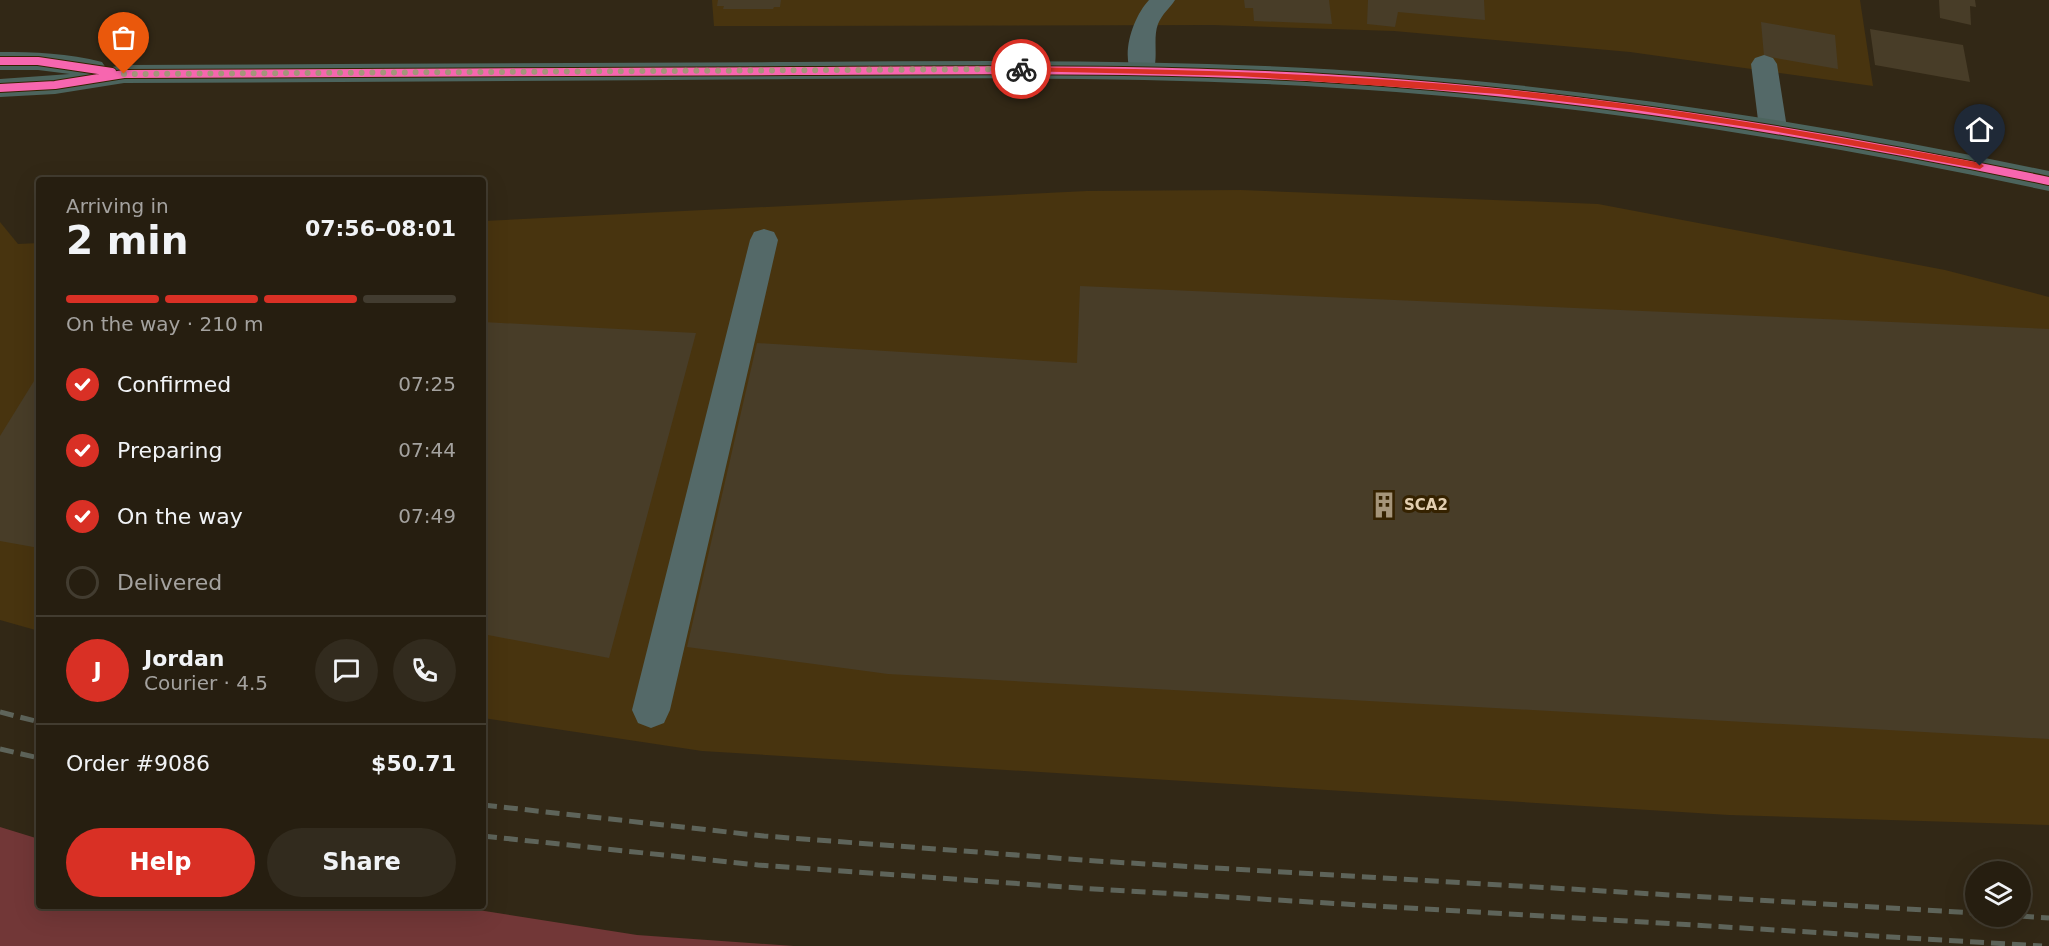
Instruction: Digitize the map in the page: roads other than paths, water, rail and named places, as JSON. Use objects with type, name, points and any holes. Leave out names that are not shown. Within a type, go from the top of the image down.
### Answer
[{"type":"main road","points":[[0,61],[68,64],[124,74]]},
{"type":"main road","points":[[0,88],[55,85],[124,74],[1143,70],[1303,76],[1499,92],[1635,107],[1773,128],[2049,181]]},
{"type":"street","points":[[1143,70],[1141,32],[1144,23],[1163,0]]},
{"type":"street","points":[[1764,64],[1773,128]]},
{"type":"street","points":[[651,710],[764,240]]},
{"type":"railway","points":[[0,712],[36,721]]},
{"type":"railway","points":[[0,749],[36,757]]},
{"type":"railway","points":[[486,805],[764,836],[1096,861],[1965,912]]},
{"type":"railway","points":[[486,836],[758,865],[1094,889],[2042,946]]},
{"type":"railway","points":[[2031,917],[2049,918]]},
{"type":"place","name":"SCA2","points":[[1384,505]]}]
